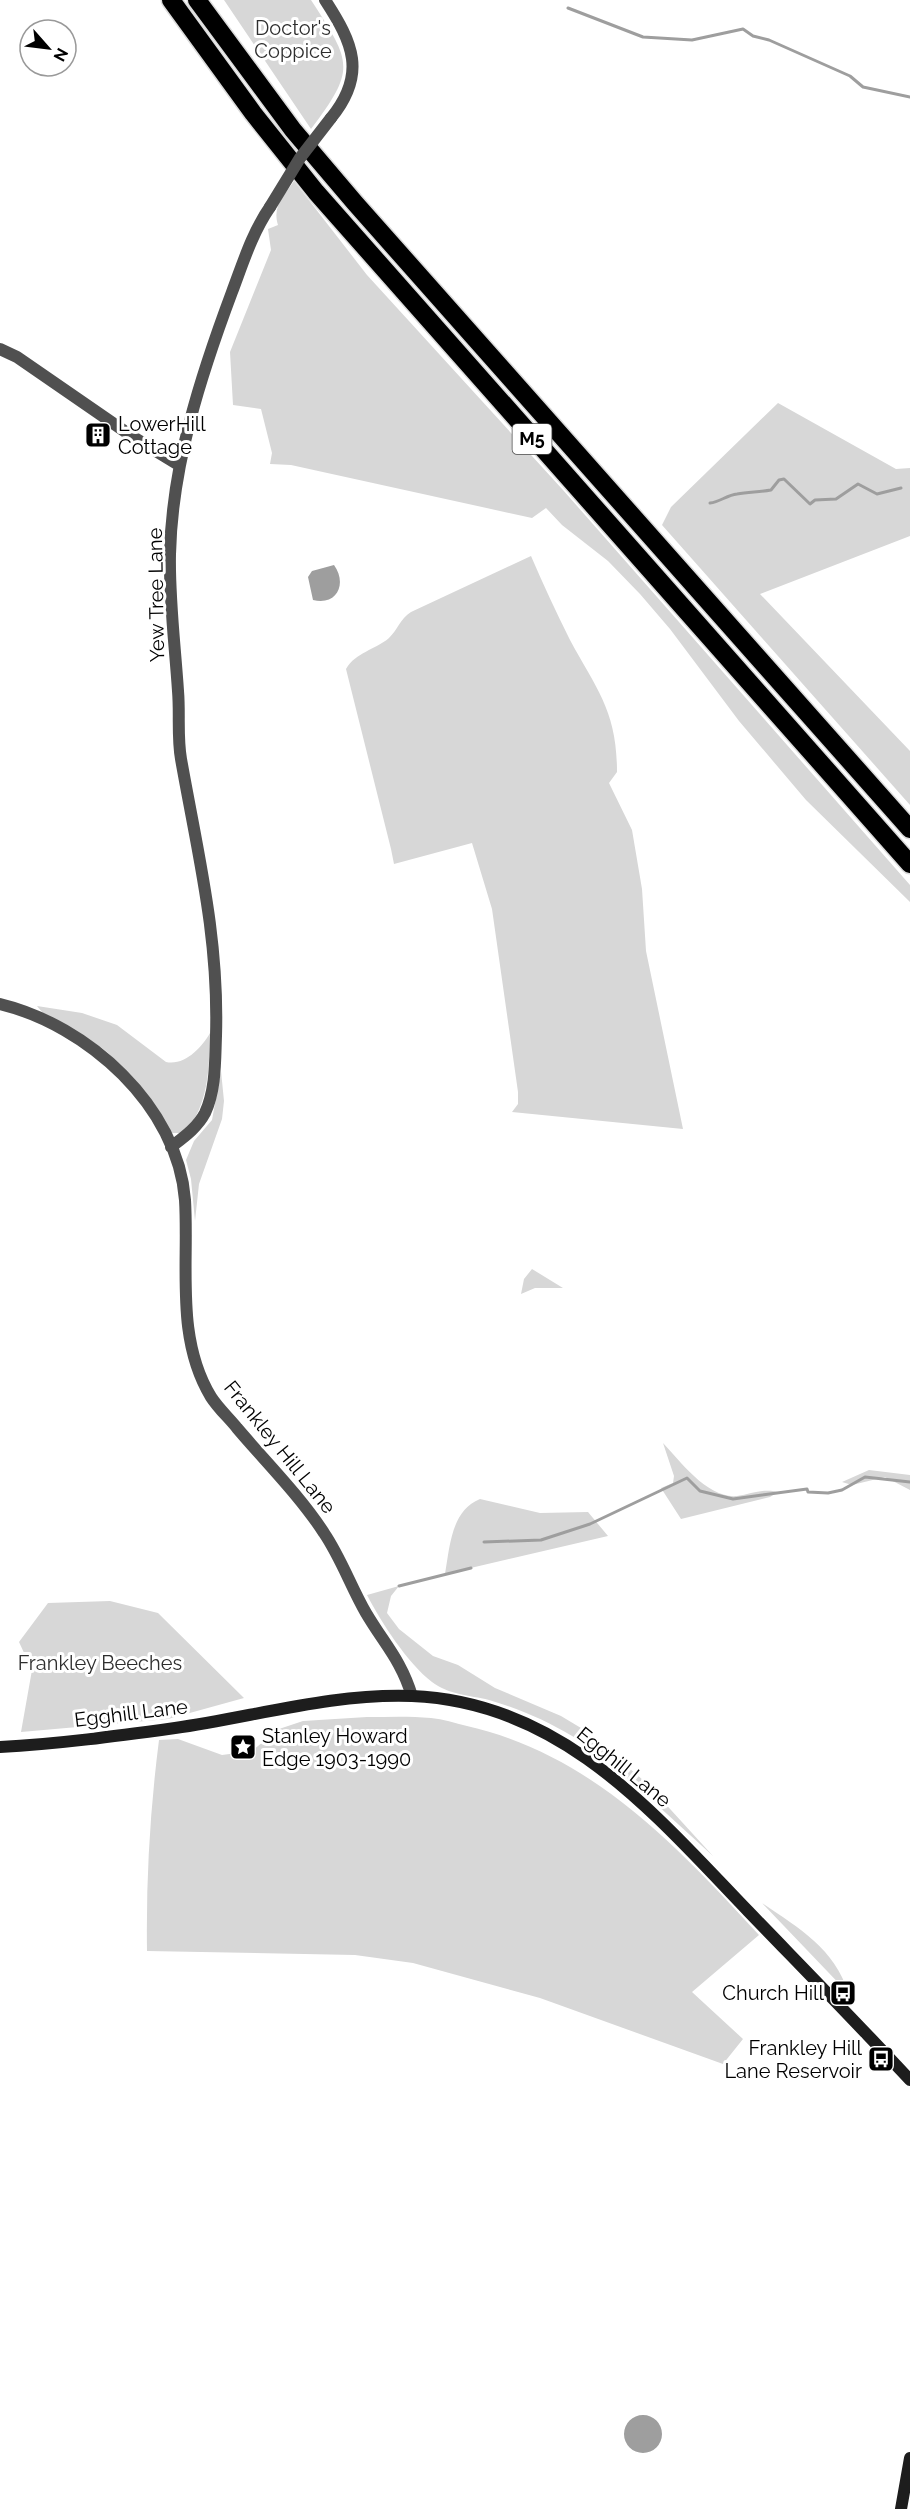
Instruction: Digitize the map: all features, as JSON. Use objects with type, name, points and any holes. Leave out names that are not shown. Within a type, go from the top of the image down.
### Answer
[{"type":"highway","name":"M5","points":[[171,0],[253,113],[316,192],[910,864]]},
{"type":"highway","name":"M5","points":[[197,0],[286,121],[355,203],[910,829]]},
{"type":"street","name":"Yew Tree Lane","points":[[171,1147],[195,1128],[211,1097],[217,1004],[216,956],[209,903],[181,758],[177,725],[178,695],[170,553],[179,465],[222,318],[256,231],[300,158],[349,93],[355,61],[344,30],[325,0]]},
{"type":"street","points":[[0,349],[17,357],[133,437],[179,465]]},
{"type":"street","name":"Frankley Hill Lane","points":[[0,1004],[33,1014],[79,1038],[103,1056],[140,1096],[157,1120],[171,1147],[181,1174],[185,1200],[188,1325],[195,1359],[211,1396],[324,1533],[366,1614],[403,1668],[412,1696]]},
{"type":"street","name":"Egghill Lane","points":[[0,1747],[174,1728],[302,1705],[412,1696],[451,1701],[507,1715],[565,1742],[598,1765],[676,1836],[910,2080]]},
{"type":"street","points":[[901,2509],[910,2458]]},
{"type":"green space","name":"Doctor's Coppice","points":[[224,0],[311,0],[341,52],[343,65],[342,78],[336,92],[311,129]]},
{"type":"green space","points":[[294,181],[367,275],[563,490],[910,885],[910,902],[806,800],[739,721],[670,629],[640,594],[608,561],[562,525],[546,508],[532,518],[291,465],[270,464],[272,453],[261,409],[233,405],[230,352],[271,250],[268,229],[278,225],[278,207]]},
{"type":"green space","points":[[778,403],[896,469],[910,468],[910,536],[760,594],[910,751],[910,805],[662,525],[671,507]]},
{"type":"green space","points":[[531,556],[570,640],[604,702],[609,717],[616,751],[617,772],[609,783],[632,830],[642,889],[646,951],[683,1129],[512,1112],[518,1104],[518,1092],[492,909],[472,843],[394,864],[346,669],[360,655],[389,638],[411,612]]},
{"type":"green space","points":[[37,1006],[82,1013],[117,1025],[166,1062],[186,1058],[198,1049],[210,1033],[208,1073],[203,1098],[193,1122],[185,1133],[172,1133],[132,1078],[113,1057],[94,1043],[58,1024]]},
{"type":"green space","points":[[221,1071],[224,1101],[222,1119],[199,1184],[195,1221],[191,1179],[186,1160],[194,1141],[212,1120]]},
{"type":"green space","points":[[532,1269],[563,1288],[535,1288],[521,1294],[524,1279]]},
{"type":"green space","points":[[663,1443],[686,1468],[716,1492],[737,1496],[762,1491],[778,1492],[770,1497],[681,1519],[661,1488],[673,1483],[674,1476]]},
{"type":"green space","points":[[869,1470],[910,1475],[910,1490],[885,1477],[852,1485],[842,1482]]},
{"type":"green space","points":[[480,1499],[540,1513],[588,1512],[608,1536],[445,1574],[451,1541],[458,1521],[470,1505]]},
{"type":"green space","points":[[399,1586],[391,1596],[387,1613],[399,1629],[433,1656],[458,1665],[495,1688],[561,1716],[586,1731],[643,1780],[636,1788],[605,1759],[549,1723],[509,1706],[452,1692],[432,1682],[414,1665],[396,1642],[367,1595]]},
{"type":"green space","name":"Frankley Beeches","points":[[110,1601],[158,1613],[244,1698],[168,1719],[21,1732],[32,1670],[19,1642],[48,1603]]},
{"type":"green space","points":[[367,1717],[431,1718],[512,1739],[553,1758],[592,1781],[628,1807],[696,1868],[759,1935],[692,1992],[743,2039],[723,2064],[540,1998],[413,1963],[355,1955],[147,1951],[149,1845],[159,1740],[178,1739],[222,1755],[252,1751],[279,1729],[303,1721]]},
{"type":"green space","points":[[650,1787],[713,1856],[644,1793]]},
{"type":"green space","points":[[762,1903],[802,1931],[825,1952],[843,1978],[849,1994]]},
{"type":"shaded area","points":[[334,565],[340,579],[338,592],[329,600],[313,600],[308,577],[312,571]]},
{"type":"shaded area","points":[[643,2415],[656,2421],[662,2434],[656,2447],[643,2453],[630,2447],[624,2434],[630,2421]]},
{"type":"waterway","points":[[568,8],[643,37],[692,40],[743,29],[753,36],[769,40],[850,76],[863,87],[910,97]]},
{"type":"waterway","points":[[710,503],[733,495],[771,490],[779,480],[784,479],[810,504],[815,500],[836,499],[858,484],[877,494],[901,488]]},
{"type":"waterway","points":[[484,1542],[541,1540],[590,1524],[687,1478],[700,1491],[733,1499],[807,1489],[808,1492],[828,1493],[842,1490],[865,1477],[910,1482]]},
{"type":"waterway","points":[[399,1586],[471,1568]]},
{"type":"place","name":"LowerHill Cottage","points":[[98,435]]},
{"type":"place","name":"Stanley Howard Edge 1903-1990","points":[[243,1747]]},
{"type":"place","name":"Church Hill","points":[[843,1993]]},
{"type":"place","name":"Frankley Hill Lane Reservoir","points":[[881,2059]]}]
